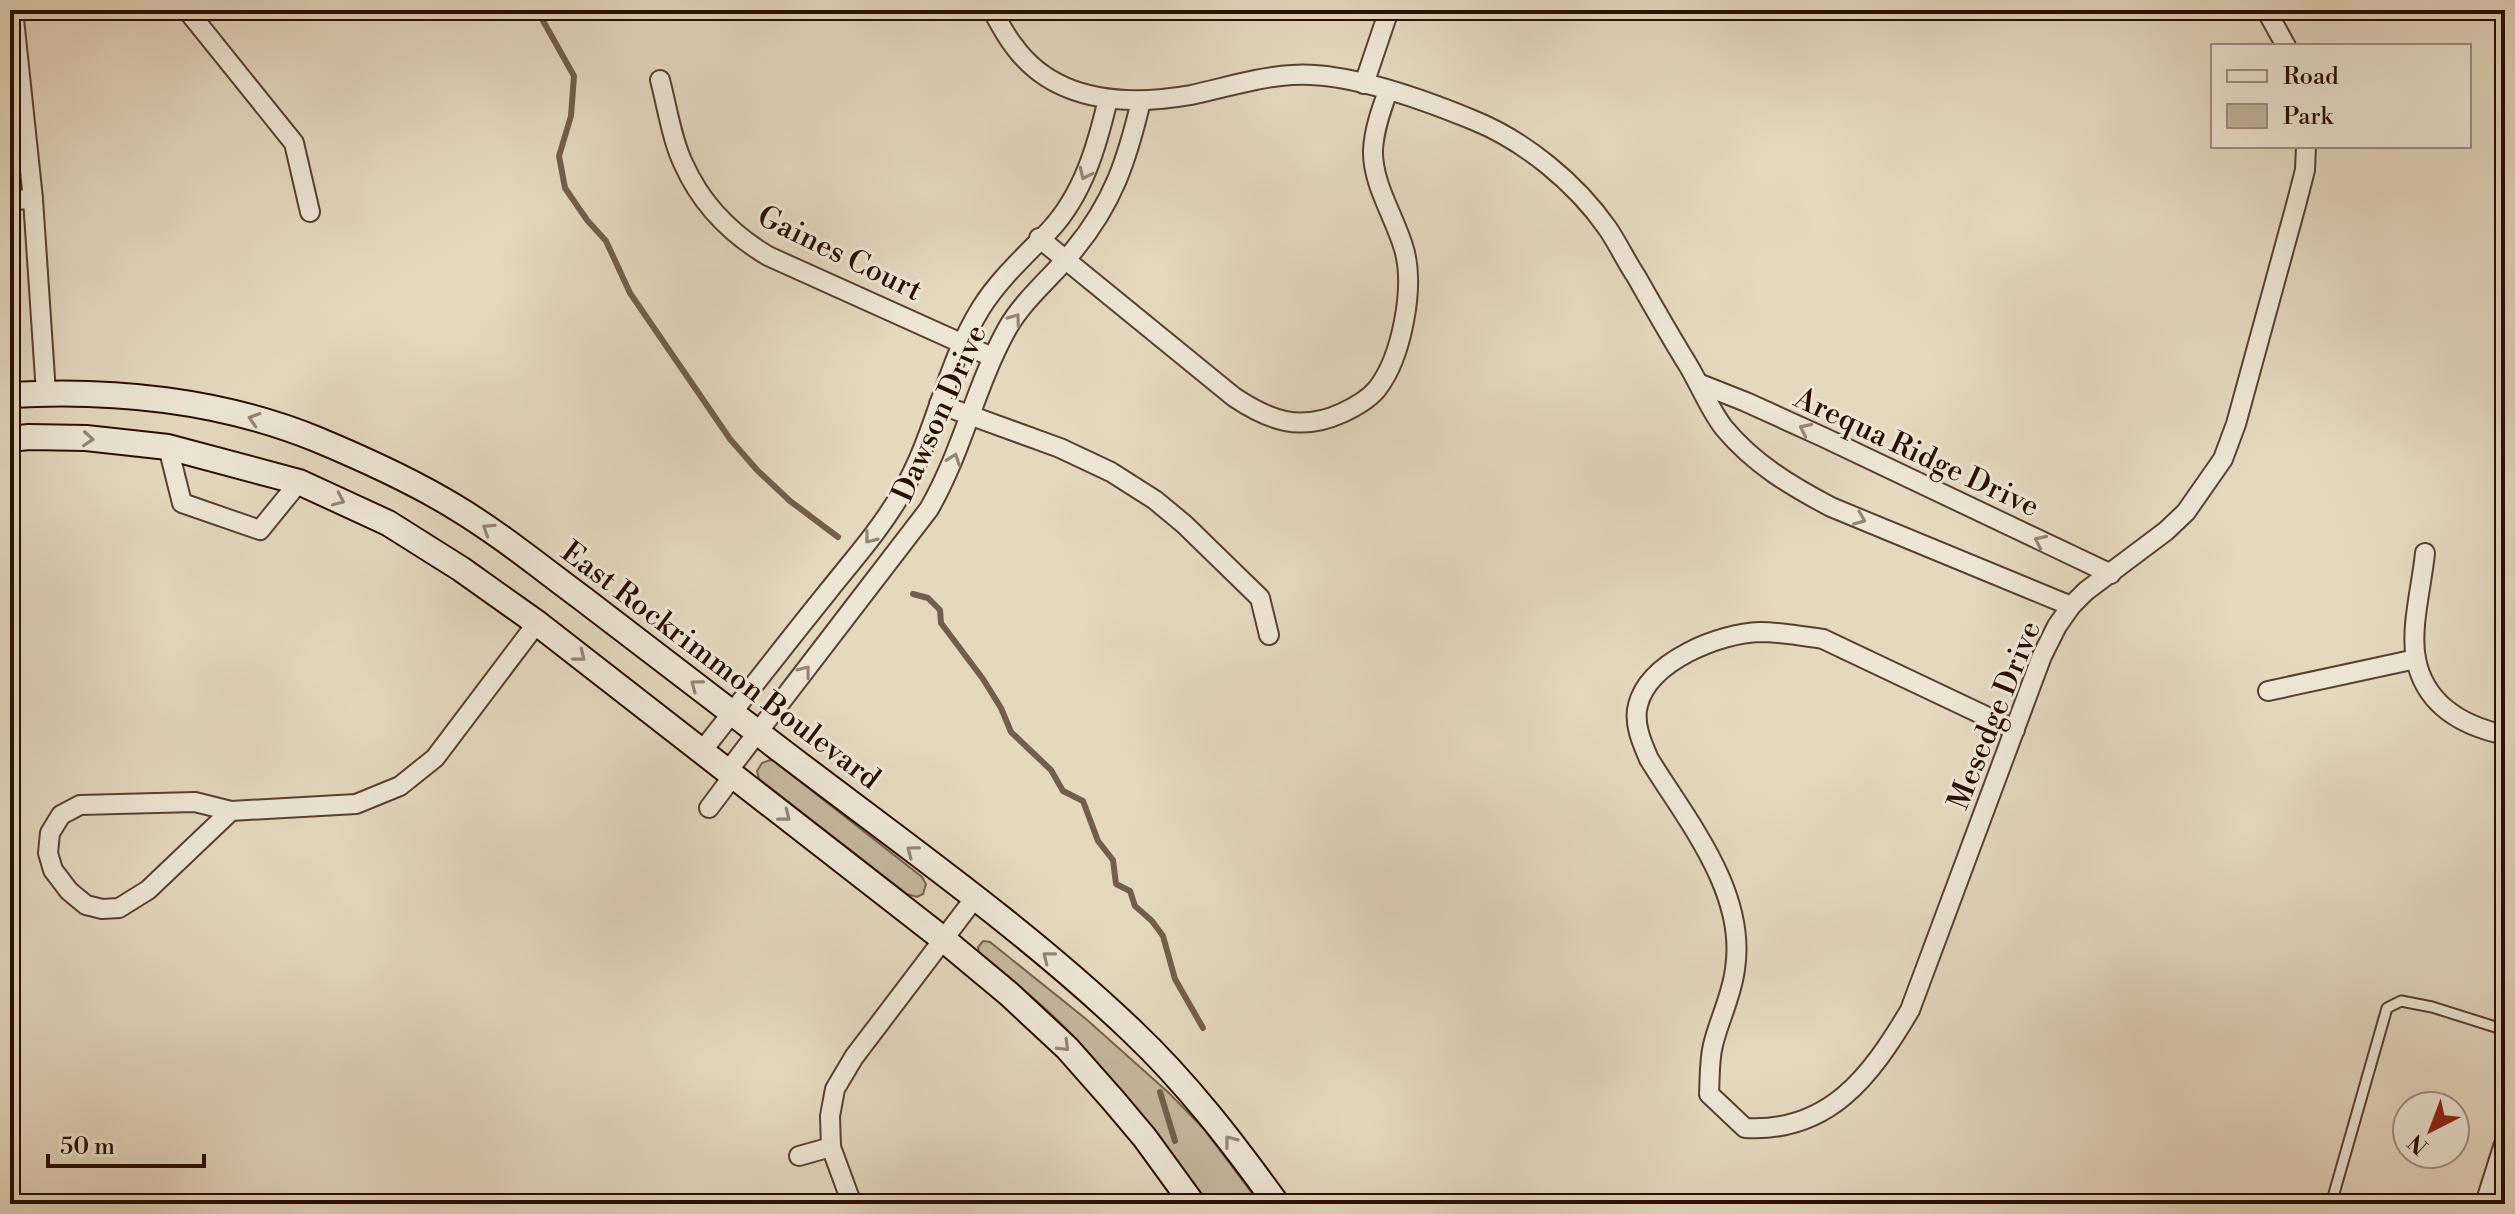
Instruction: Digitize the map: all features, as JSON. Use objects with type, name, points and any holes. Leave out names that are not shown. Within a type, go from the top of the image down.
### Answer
[{"type":"main road","name":"East Rockrimmon Boulevard","points":[[10,395],[115,395],[221,409],[312,437],[399,475],[499,535],[1072,977],[1134,1032],[1203,1107],[1277,1204]]},
{"type":"main road","points":[[10,439],[86,438],[168,447],[299,482],[388,523],[461,569],[537,623],[943,939],[1009,994],[1067,1048],[1145,1138],[1193,1204]]},
{"type":"street","points":[[13,10],[33,199],[46,393]]},
{"type":"street","points":[[187,10],[294,143],[310,212]]},
{"type":"street","points":[[992,10],[1014,47],[1033,67],[1077,92],[1108,99],[1141,101],[1291,75],[1329,75],[1388,91],[1475,121],[1509,137],[1546,164],[1608,228],[1723,427],[1764,468],[1831,507],[2071,606]]},
{"type":"street","points":[[1364,84],[1389,10]]},
{"type":"street","points":[[2266,10],[2285,44]]},
{"type":"street","name":"Gaines Court","points":[[660,80],[683,163],[719,218],[742,240],[768,256],[992,357]]},
{"type":"street","points":[[1039,238],[1234,397],[1259,413],[1294,423],[1316,421],[1360,404],[1377,389],[1398,347],[1407,290],[1405,251],[1378,179],[1373,152],[1388,91]]},
{"type":"street","name":"Dawson Drive","points":[[702,751],[886,519],[917,465],[947,378],[982,308],[1069,204],[1087,173],[1108,99]]},
{"type":"street","name":"Dawson Drive","points":[[709,808],[758,733],[929,509],[946,479],[978,389],[1009,326],[1096,221],[1116,186],[1141,101]]},
{"type":"street","name":"Mesedge Drive","points":[[2015,730],[1823,639],[1794,635],[1758,632],[1711,644],[1667,664],[1648,683],[1638,705],[1637,723],[1642,743],[1712,861],[1730,904],[1737,948],[1735,972],[1712,1048],[1709,1094],[1745,1128],[1768,1130],[1793,1125],[1820,1114],[1852,1090],[1873,1067],[1910,1010],[2015,730],[2042,656],[2057,626],[2086,591],[2166,531],[2186,512],[2223,459],[2236,424],[2296,205],[2305,170],[2306,148]]},
{"type":"street","points":[[10,200],[33,199]]},
{"type":"street","name":"Arequa Ridge Drive","points":[[1698,383],[1759,408],[2111,574]]},
{"type":"street","points":[[939,404],[1060,448],[1111,472],[1155,500],[1260,598],[1269,635]]},
{"type":"street","points":[[168,447],[182,503],[260,530],[299,482]]},
{"type":"street","points":[[2425,553],[2415,626],[2416,659],[2427,688],[2458,720],[2479,730],[2505,735]]},
{"type":"street","points":[[231,811],[148,890],[119,908],[102,909],[86,905],[69,891],[53,870],[48,853],[50,833],[61,815],[80,805],[195,802],[231,811],[356,804],[400,786],[435,758],[537,623]]},
{"type":"street","points":[[2268,691],[2416,659]]},
{"type":"street","points":[[852,1204],[831,1147],[830,1116],[835,1089],[854,1057],[974,899]]},
{"type":"street","points":[[799,1156],[831,1147]]},
{"type":"street","points":[[2487,1204],[2505,1147]]},
{"type":"lane","points":[[2331,1204],[2387,1008],[2401,1001],[2432,1007],[2505,1030]]},
{"type":"green space","points":[[770,760],[922,877],[926,884],[923,894],[917,897],[907,894],[759,779],[757,771],[762,763]]},
{"type":"green space","points":[[983,941],[990,942],[1086,1019],[1169,1093],[1204,1129],[1260,1204],[1205,1204],[1094,1058],[1053,1016],[979,952],[978,947]]},
{"type":"waterway","points":[[537,10],[574,76],[571,116],[559,156],[565,188],[606,241],[630,293],[730,439],[790,501],[838,537]]},
{"type":"waterway","points":[[913,594],[928,598],[940,610],[941,623],[983,679],[1011,732],[1051,770],[1063,791],[1083,801],[1098,841],[1113,860],[1116,884],[1130,891],[1135,906],[1163,936],[1175,979],[1203,1028]]},
{"type":"waterway","points":[[1160,1092],[1175,1141]]}]
